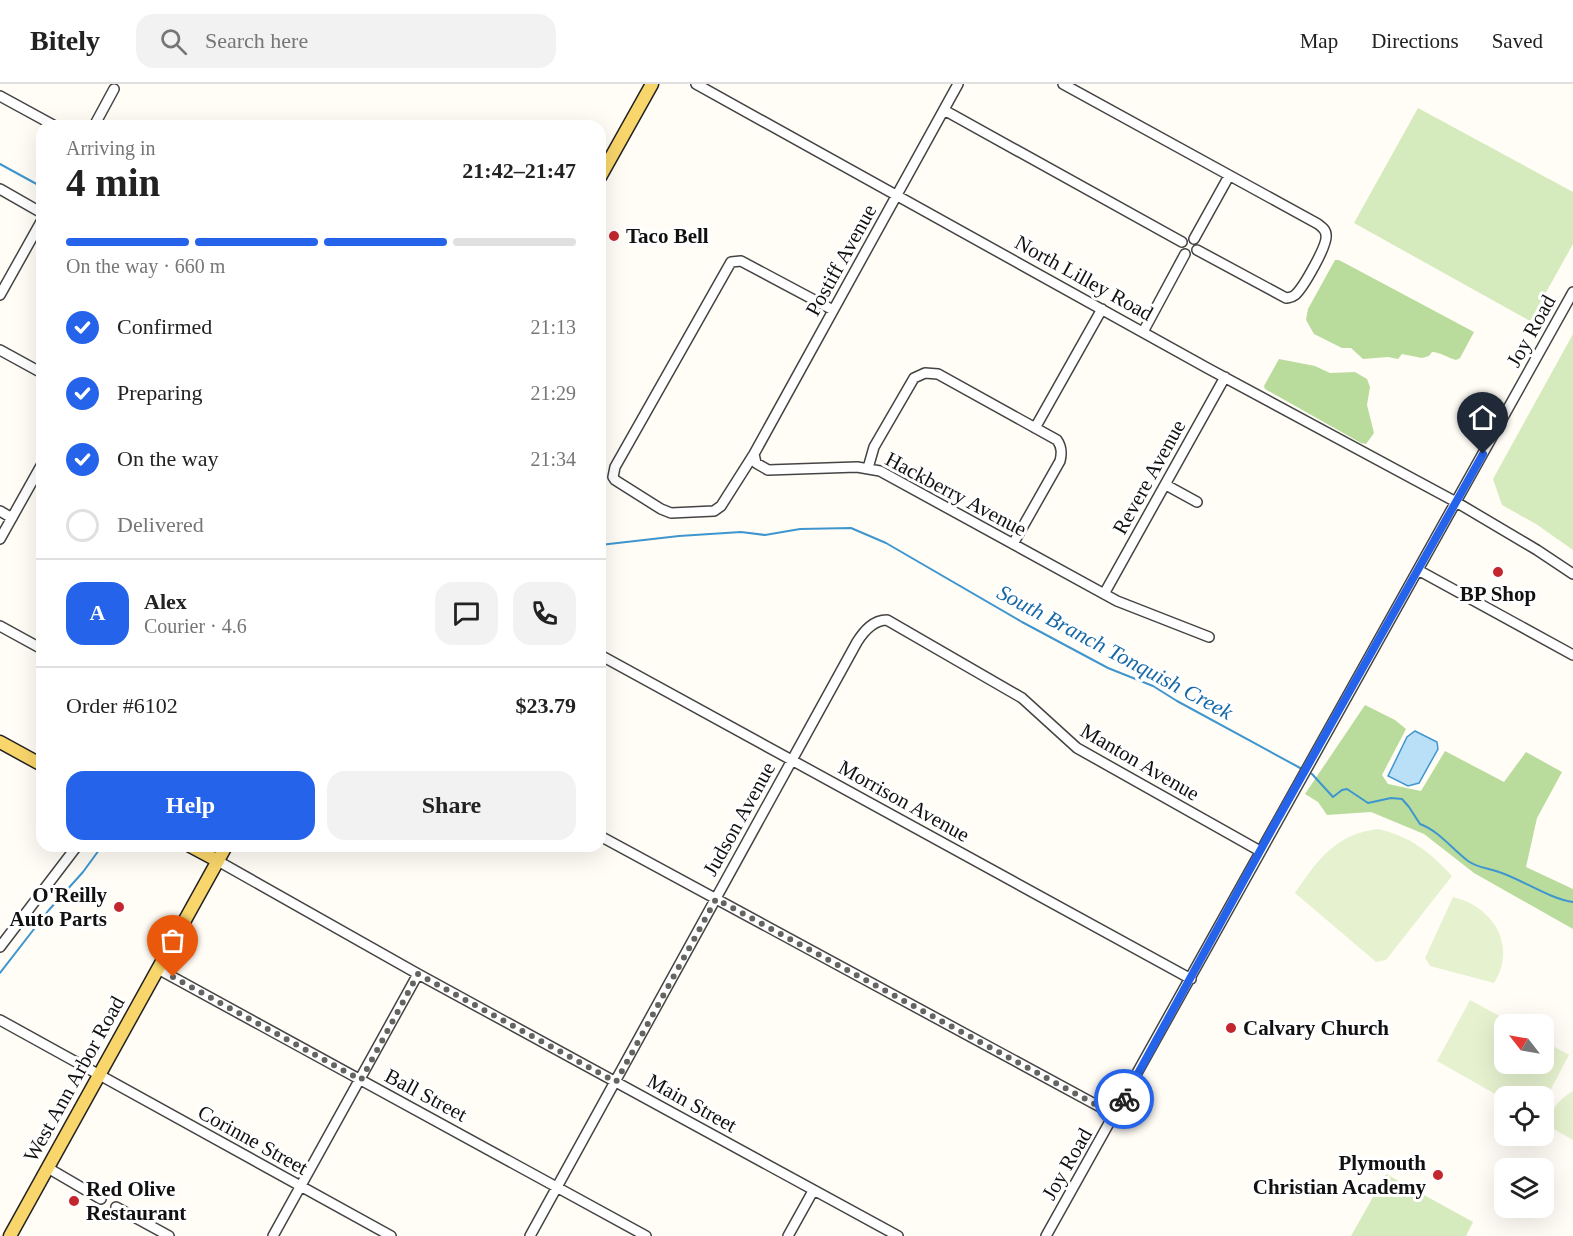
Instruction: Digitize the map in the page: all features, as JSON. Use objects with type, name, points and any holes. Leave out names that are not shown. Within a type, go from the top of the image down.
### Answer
[{"type":"main road","points":[[606,166],[652,84]]},
{"type":"main road","points":[[0,742],[36,762]]},
{"type":"main road","points":[[201,852],[218,861]]},
{"type":"main road","name":"West Ann Arbor Road","points":[[10,1236],[223,852]]},
{"type":"street","name":"North Lilley Road","points":[[696,84],[1143,332],[1456,502],[1573,574]]},
{"type":"street","name":"Postiff Avenue","points":[[833,310],[749,264],[741,261],[731,262],[615,466],[613,477],[619,483],[666,511],[714,511],[721,506],[754,453],[958,84]]},
{"type":"street","points":[[1063,84],[1318,224],[1326,233],[1324,247],[1300,289],[1294,295],[1286,298],[1197,250]]},
{"type":"street","points":[[97,120],[114,89]]},
{"type":"street","points":[[0,96],[44,120]]},
{"type":"street","points":[[944,110],[1182,242]]},
{"type":"street","points":[[1194,239],[1229,176]]},
{"type":"street","points":[[0,189],[36,210]]},
{"type":"street","points":[[0,295],[36,231]]},
{"type":"street","points":[[1182,242],[1186,239],[1194,239]]},
{"type":"street","points":[[1185,254],[1193,254],[1197,250],[1198,245],[1194,239]]},
{"type":"street","points":[[1182,242],[1182,250],[1185,254]]},
{"type":"street","points":[[1143,332],[1185,254]]},
{"type":"street","name":"Joy Road","points":[[1046,1236],[1573,292]]},
{"type":"street","points":[[1035,428],[1102,309]]},
{"type":"street","points":[[0,350],[36,370]]},
{"type":"street","points":[[868,468],[874,447],[914,378],[925,373],[938,374],[1057,440],[1060,445],[1062,455],[1013,544]]},
{"type":"street","name":"Revere Avenue","points":[[1104,594],[1225,377]]},
{"type":"street","name":"Hackberry Avenue","points":[[754,453],[756,463],[768,471],[868,468],[880,471],[1104,594],[1128,606],[1209,637]]},
{"type":"street","points":[[0,539],[36,475]]},
{"type":"street","points":[[1166,484],[1197,502]]},
{"type":"street","points":[[0,511],[12,518]]},
{"type":"street","points":[[1418,570],[1573,656]]},
{"type":"street","name":"Judson Avenue","points":[[530,1236],[863,633],[880,620],[887,620]]},
{"type":"street","name":"Manton Avenue","points":[[887,620],[1022,698],[1077,748],[1260,851]]},
{"type":"street","points":[[0,626],[36,646]]},
{"type":"street","name":"Morrison Avenue","points":[[606,658],[1191,979]]},
{"type":"street","points":[[606,839],[1115,1115]]},
{"type":"street","points":[[0,946],[71,852]]},
{"type":"street","name":"Main Street","points":[[218,861],[418,974],[898,1236]]},
{"type":"street","name":"Ball Street","points":[[158,969],[646,1236]]},
{"type":"street","points":[[273,1236],[418,974]]},
{"type":"street","name":"Corinne Street","points":[[0,1020],[391,1236]]},
{"type":"street","points":[[48,1168],[101,1199]]},
{"type":"street","points":[[788,1236],[813,1191]]},
{"type":"street","points":[[116,1207],[169,1236]]},
{"type":"green space","points":[[1418,108],[1573,192],[1573,244],[1530,321],[1354,223]]},
{"type":"green space","points":[[1335,260],[1339,260],[1474,332],[1460,358],[1456,360],[1432,352],[1429,356],[1422,358],[1402,354],[1398,359],[1388,357],[1363,359],[1351,348],[1342,348],[1314,334],[1306,320],[1308,309]]},
{"type":"green space","points":[[1573,334],[1573,550],[1536,524],[1502,505],[1493,479]]},
{"type":"green space","points":[[1279,359],[1315,366],[1330,373],[1355,372],[1367,379],[1370,387],[1367,405],[1374,433],[1366,444],[1265,389],[1264,386]]},
{"type":"green space","points":[[1365,705],[1395,720],[1406,729],[1382,775],[1388,784],[1421,791],[1445,751],[1504,782],[1526,752],[1562,772],[1537,818],[1526,867],[1573,889],[1573,929],[1474,873],[1424,834],[1371,812],[1327,815],[1318,802],[1305,794]]},
{"type":"green space","points":[[1378,829],[1400,836],[1419,846],[1452,876],[1386,960],[1376,962],[1295,893],[1320,859],[1339,842],[1363,832]]},
{"type":"green space","points":[[1453,897],[1479,909],[1497,929],[1502,941],[1503,955],[1501,969],[1494,983],[1430,966],[1425,958]]},
{"type":"green space","points":[[1470,1000],[1496,1014],[1494,1074],[1554,1074],[1554,1047],[1569,1055],[1553,1086],[1494,1086],[1494,1093],[1437,1061]]},
{"type":"green space","points":[[1573,1091],[1573,1140],[1554,1129],[1554,1108]]},
{"type":"green space","points":[[1386,1174],[1473,1222],[1466,1236],[1351,1236]]},
{"type":"water","points":[[1415,731],[1437,742],[1438,749],[1419,783],[1408,786],[1388,776],[1407,737]]},
{"type":"waterway","points":[[0,164],[36,184]]},
{"type":"waterway","name":"South Branch Tonquish Creek","points":[[606,544],[679,536],[741,532],[765,535],[800,529],[851,528],[886,543],[1022,622],[1108,668],[1153,686],[1302,769]]},
{"type":"waterway","name":"South Branch Tonquish Creek","points":[[1307,771],[1333,797],[1347,789],[1368,803],[1391,798],[1402,799],[1420,824],[1427,827],[1472,863],[1573,902]]},
{"type":"waterway","name":"South Branch Tonquish Creek","points":[[0,973],[98,852]]},
{"type":"way so far","points":[[173,977],[361,1080],[418,974],[616,1082],[716,899],[1115,1115],[1124,1099]]},
{"type":"place","name":"Taco Bell","points":[[614,236]]},
{"type":"place","name":"BP Shop","points":[[1498,572]]},
{"type":"place","name":"O'Reilly Auto Parts","points":[[119,907]]},
{"type":"place","name":"Calvary Church","points":[[1231,1028]]},
{"type":"place","name":"Plymouth Christian Academy","points":[[1438,1175]]},
{"type":"place","name":"Red Olive Restaurant","points":[[74,1201]]},
{"type":"route","points":[[1124,1099],[1271,831],[1483,454]]}]
